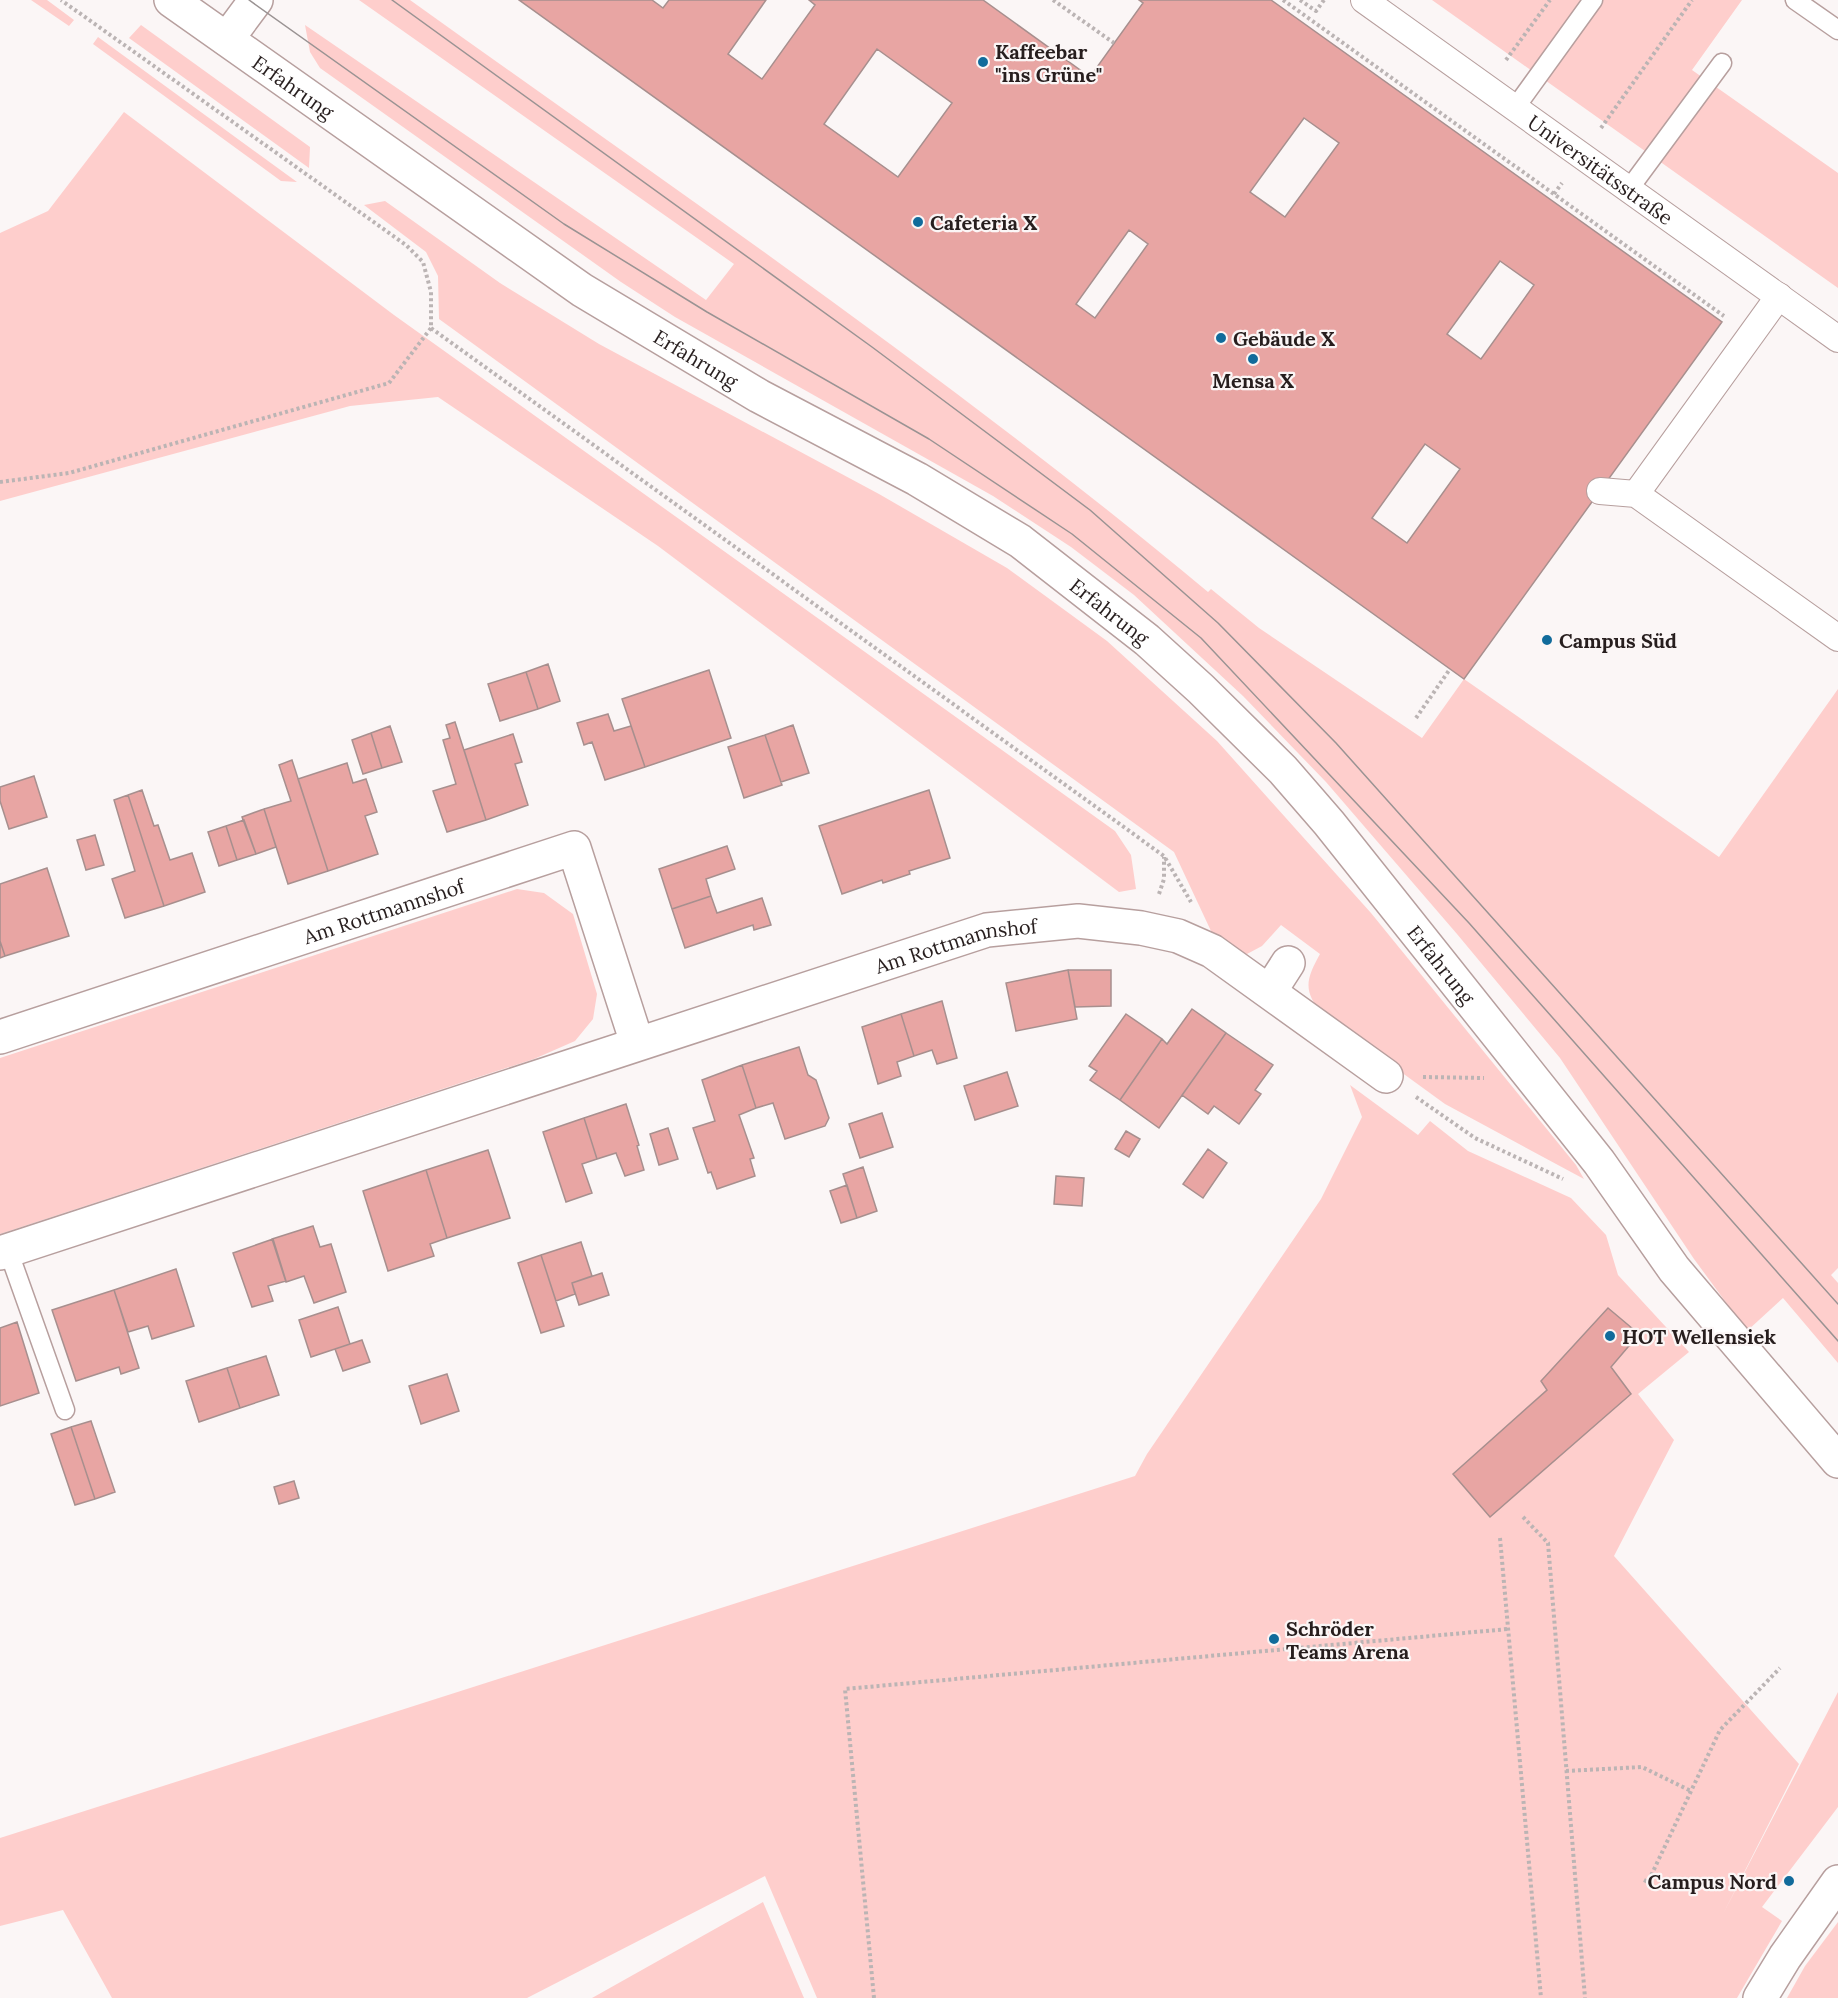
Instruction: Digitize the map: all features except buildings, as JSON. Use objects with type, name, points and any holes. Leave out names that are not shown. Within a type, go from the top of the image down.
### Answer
[{"type":"street","name":"Erfahrung","points":[[171,0],[582,290],[759,396],[917,479],[1020,541],[1078,584],[1170,661],[1283,770],[1368,871],[1599,1162],[1674,1269],[1838,1461]]},
{"type":"street","points":[[227,39],[256,0]]},
{"type":"street","name":"Universitätsstraße","points":[[1364,0],[1838,339]]},
{"type":"street","points":[[1636,494],[1779,296]]},
{"type":"street","points":[[1600,491],[1636,494],[1838,638]]},
{"type":"street","name":"Am Rottmannshof","points":[[0,1037],[574,848],[637,1042]]},
{"type":"street","name":"Am Rottmannshof","points":[[4,1252],[637,1042],[987,930],[1078,921],[1142,928],[1178,936],[1212,951],[1386,1076]]},
{"type":"street","points":[[1270,991],[1288,963]]},
{"type":"street","points":[[1760,1998],[1785,1957],[1838,1882]]},
{"type":"lane","points":[[1515,108],[1593,0]]},
{"type":"lane","points":[[1795,0],[1838,30]]},
{"type":"lane","points":[[1629,189],[1722,63]]},
{"type":"lane","points":[[4,1252],[65,1410]]},
{"type":"path","points":[[0,482],[69,473],[389,382],[431,328],[431,292],[423,262],[406,245],[61,0]]},
{"type":"path","points":[[1053,0],[1114,44]]},
{"type":"path","points":[[1283,0],[1751,336]]},
{"type":"path","points":[[1300,0],[1316,11],[1324,0]]},
{"type":"path","points":[[1486,87],[1550,0]]},
{"type":"path","points":[[1554,194],[1692,0]]},
{"type":"path","points":[[431,328],[1164,856],[1179,878],[1212,951]]},
{"type":"path","points":[[1416,718],[1450,669]]},
{"type":"path","points":[[1386,1076],[1533,1079]]},
{"type":"path","points":[[1386,1076],[1475,1138],[1568,1181]]},
{"type":"path","points":[[1523,1517],[1548,1543],[1585,1998]]},
{"type":"path","points":[[1500,1538],[1541,1998]]},
{"type":"path","points":[[874,1998],[845,1689],[1508,1629]]},
{"type":"path","points":[[1644,1880],[1648,1882],[1727,1721],[1780,1668]]},
{"type":"path","points":[[1566,1771],[1642,1767],[1692,1791]]},
{"type":"shaded area","points":[[31,0],[47,0],[74,20],[69,26]]},
{"type":"shaded area","points":[[359,0],[410,0],[915,362],[1014,437],[1208,592],[1211,589],[1259,628],[1422,738],[1464,679],[1719,857],[1838,689],[1838,1268],[1831,1275],[1838,1283],[1838,1363],[1783,1298],[1747,1331],[1694,1259],[1560,1058],[1457,934],[1326,782],[1243,696],[1134,595],[1071,547],[993,496],[675,317],[621,282],[320,68],[310,52],[305,25],[706,300],[734,264]]},
{"type":"shaded area","points":[[1432,0],[1742,0],[1692,70],[1838,173],[1838,288]]},
{"type":"shaded area","points":[[141,25],[310,147],[309,168],[129,38]]},
{"type":"shaded area","points":[[98,37],[297,182],[281,181],[93,44]]},
{"type":"shaded area","points":[[124,112],[394,315],[1115,831],[1131,855],[1136,889],[1119,892],[658,546],[438,397],[350,406],[0,501],[0,233],[48,211]]},
{"type":"shaded area","points":[[385,201],[500,283],[599,344],[879,494],[1007,568],[1107,641],[1217,741],[1371,913],[1576,1165],[1584,1179],[1445,1104],[1324,1016],[1312,1000],[1308,986],[1311,972],[1320,954],[1281,925],[1262,946],[1247,954],[1228,948],[1211,931],[1174,852],[439,319],[438,276],[426,252],[364,205]]},
{"type":"shaded area","points":[[517,889],[544,893],[573,914],[597,994],[593,1019],[575,1041],[534,1059],[0,1234],[0,1058]]},
{"type":"shaded area","name":"Schröder Teams Arena","points":[[1350,1085],[1418,1135],[1430,1121],[1468,1151],[1571,1198],[1606,1235],[1618,1275],[1689,1352],[1638,1394],[1674,1440],[1614,1556],[1799,1764],[1723,1914],[1838,1692],[1838,1807],[1762,1907],[1782,1921],[1737,1998],[817,1998],[765,1876],[527,1998],[112,1998],[63,1910],[0,1926],[0,1838],[1135,1476],[1147,1454],[1321,1199],[1362,1117]]},
{"type":"shaded area","points":[[763,1902],[804,1998],[592,1998]]},
{"type":"shaded area","points":[[1838,1922],[1838,1998],[1787,1998],[1805,1966]]},
{"type":"tram line","points":[[249,0],[564,224],[707,312],[929,439],[1072,534],[1201,638],[1469,923],[1838,1341]]},
{"type":"tram line","points":[[392,0],[872,347],[1090,510],[1218,623],[1336,743],[1838,1304]]},
{"type":"place","name":"Kaffeebar \"ins Grüne\"","points":[[983,62]]},
{"type":"place","name":"Cafeteria X","points":[[918,222]]},
{"type":"place","name":"Gebäude X","points":[[1221,338]]},
{"type":"place","name":"Mensa X","points":[[1253,359]]},
{"type":"place","name":"Campus Süd","points":[[1547,640]]},
{"type":"place","name":"HOT Wellensiek","points":[[1610,1336]]},
{"type":"place","name":"Schröder Teams Arena","points":[[1274,1639]]},
{"type":"place","name":"Campus Nord","points":[[1789,1881]]}]
